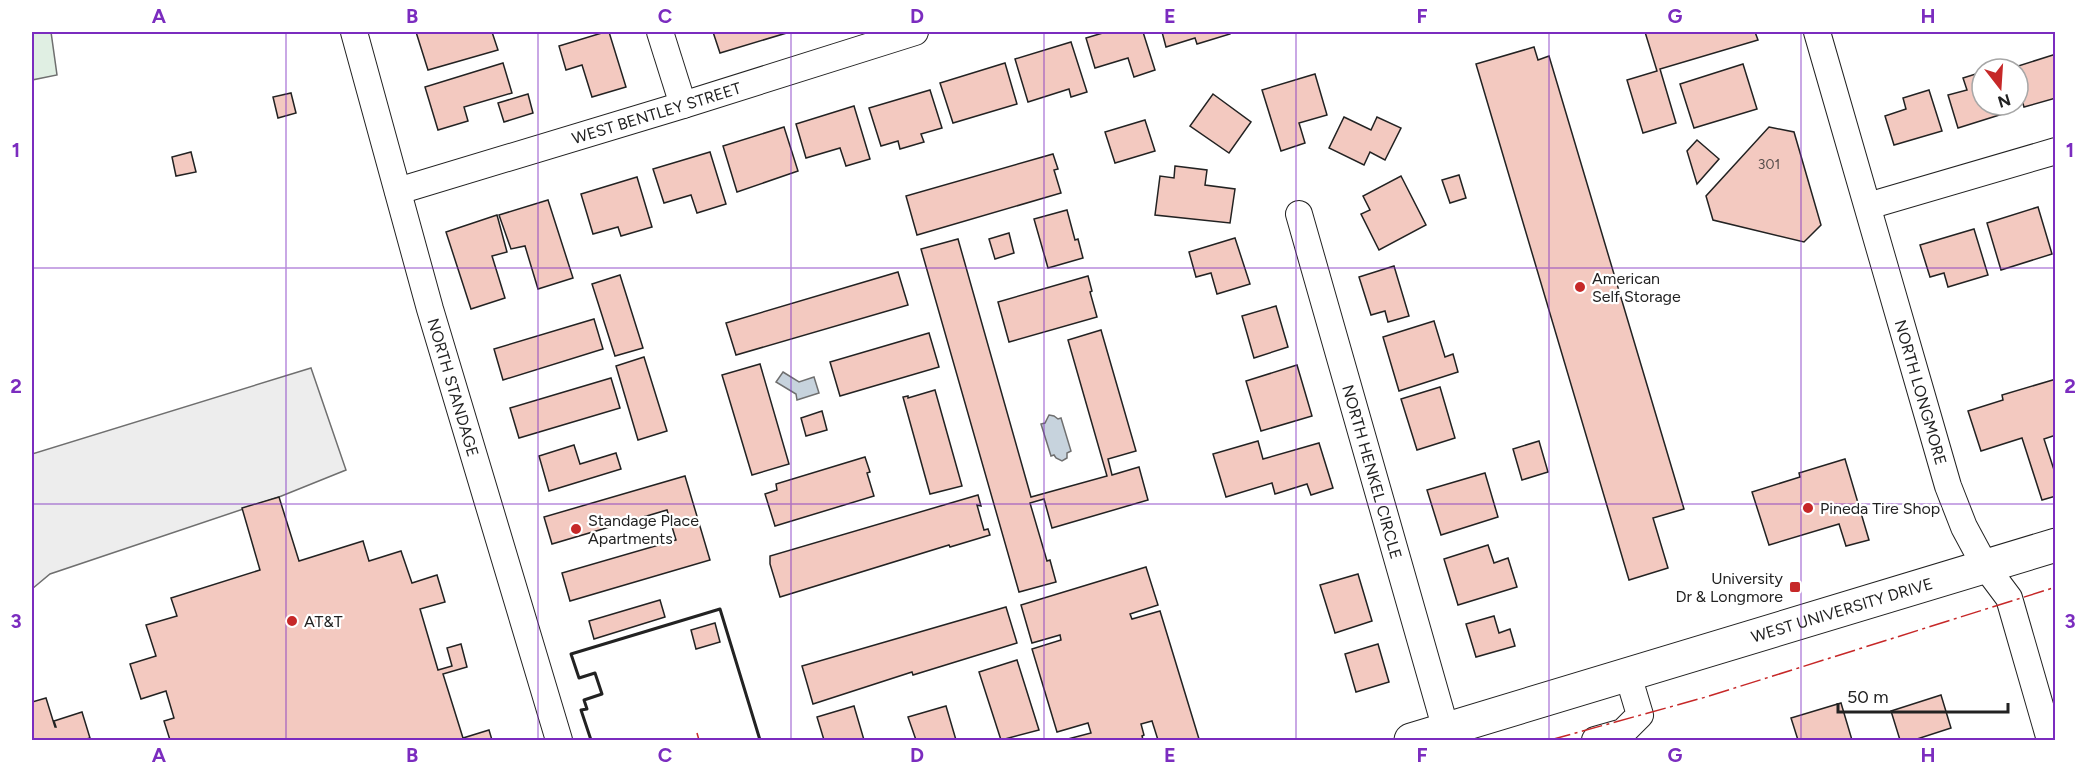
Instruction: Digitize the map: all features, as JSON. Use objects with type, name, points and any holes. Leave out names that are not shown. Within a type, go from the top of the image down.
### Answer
[{"type":"main road","name":"WEST UNIVERSITY DRIVE","points":[[1411,741],[2055,545]]},
{"type":"street","name":"NORTH STANDAGE","points":[[354,32],[448,371],[559,741]]},
{"type":"street","points":[[660,32],[683,105]]},
{"type":"street","name":"WEST BENTLEY STREET","points":[[398,191],[915,32]]},
{"type":"street","name":"NORTH LONGMORE","points":[[1817,32],[1948,486],[1964,527],[1985,566],[2009,598],[2049,741]]},
{"type":"street","points":[[1868,206],[2055,151]]},
{"type":"street","name":"NORTH HENKEL CIRCLE","points":[[1299,214],[1446,730]]},
{"type":"street","points":[[1596,741],[1623,732],[1640,715],[1628,675]]},
{"type":"green space","points":[[32,32],[51,32],[57,75],[32,80]]},
{"type":"shaded area","points":[[311,368],[346,470],[279,497],[50,574],[32,589],[32,454]]},
{"type":"shaded area","points":[[783,372],[799,382],[814,377],[819,393],[797,400],[796,394],[776,382]]},
{"type":"shaded area","points":[[1049,415],[1061,418],[1071,451],[1062,461],[1054,455],[1051,456],[1041,424],[1045,423]]},
{"type":"building","points":[[416,32],[492,32],[498,50],[428,70]]},
{"type":"building","points":[[609,32],[626,87],[592,97],[582,65],[566,70],[559,46]]},
{"type":"building","points":[[713,32],[790,32],[720,53]]},
{"type":"building","points":[[1106,32],[1143,32],[1155,70],[1134,77],[1128,58],[1095,68],[1086,38]]},
{"type":"building","points":[[1162,32],[1230,32],[1230,34],[1197,44],[1195,38],[1166,47]]},
{"type":"building","points":[[1645,32],[1755,32],[1758,40],[1660,69],[1676,123],[1643,133],[1627,80],[1657,71]]},
{"type":"building","points":[[1071,42],[1087,92],[1071,97],[1069,89],[1028,102],[1015,59]]},
{"type":"building","name":"American Self Storage","points":[[1534,47],[1538,60],[1549,56],[1684,509],[1653,518],[1668,568],[1629,580],[1476,64]]},
{"type":"building","points":[[2056,54],[2056,98],[2030,105],[2030,62]]},
{"type":"building","points":[[503,63],[512,93],[464,107],[468,121],[438,130],[425,87]]},
{"type":"building","points":[[1005,63],[1017,104],[953,123],[940,83]]},
{"type":"building","points":[[1743,64],[1757,109],[1694,128],[1680,84]]},
{"type":"building","points":[[1315,74],[1327,115],[1299,123],[1305,143],[1281,151],[1262,90]]},
{"type":"building","points":[[1970,76],[1970,117],[1993,117],[1958,128],[1948,95],[1967,90],[1963,78]]},
{"type":"building","points":[[930,90],[942,128],[921,134],[924,142],[900,149],[898,141],[881,146],[869,108]]},
{"type":"building","points":[[1929,90],[1942,131],[1894,145],[1885,116],[1906,109],[1903,98]]},
{"type":"building","points":[[291,93],[296,113],[278,118],[273,97]]},
{"type":"building","points":[[528,94],[533,113],[504,122],[498,103]]},
{"type":"building","points":[[1213,94],[1251,122],[1229,153],[1190,126]]},
{"type":"building","points":[[854,106],[870,159],[846,166],[840,148],[806,158],[796,124]]},
{"type":"building","points":[[1344,117],[1371,130],[1377,117],[1401,128],[1385,160],[1370,152],[1364,165],[1329,148]]},
{"type":"building","points":[[1145,120],[1155,151],[1115,163],[1105,132]]},
{"type":"building","points":[[784,127],[798,171],[737,192],[723,146]]},
{"type":"building","points":[[1769,127],[1794,132],[1821,225],[1804,242],[1713,220],[1706,196]]},
{"type":"building","points":[[1697,140],[1719,159],[1697,184],[1687,151]]},
{"type":"building","points":[[191,152],[196,172],[176,176],[172,157]]},
{"type":"building","points":[[710,152],[726,204],[697,213],[691,195],[664,203],[653,169]]},
{"type":"building","points":[[1053,154],[1058,169],[1054,170],[1061,193],[917,235],[906,196]]},
{"type":"building","points":[[1175,166],[1207,170],[1205,185],[1235,189],[1230,223],[1155,215],[1160,176],[1174,178]]},
{"type":"building","points":[[1459,175],[1466,198],[1450,203],[1442,180]]},
{"type":"building","points":[[1401,176],[1426,225],[1379,250],[1361,214],[1370,210],[1363,196]]},
{"type":"building","points":[[637,177],[652,227],[621,236],[618,227],[593,234],[581,194]]},
{"type":"building","points":[[548,200],[573,278],[538,289],[525,246],[511,249],[499,215]]},
{"type":"building","points":[[2038,207],[2052,254],[2001,270],[1987,223]]},
{"type":"building","points":[[1067,210],[1075,240],[1078,239],[1083,258],[1048,268],[1034,219]]},
{"type":"building","points":[[497,215],[507,252],[492,256],[505,298],[471,309],[446,232]]},
{"type":"building","points":[[1974,229],[1988,275],[1948,287],[1944,273],[1930,277],[1920,245]]},
{"type":"building","points":[[1009,233],[1014,253],[995,259],[989,239]]},
{"type":"building","points":[[1235,238],[1250,284],[1217,294],[1211,273],[1196,277],[1189,252]]},
{"type":"building","points":[[958,239],[1031,497],[1107,476],[1068,340],[1101,330],[1136,451],[1108,459],[1112,475],[1139,467],[1148,500],[1052,528],[1044,499],[1030,503],[1047,561],[1050,560],[1056,582],[1019,592],[921,249]]},
{"type":"building","points":[[1394,266],[1409,316],[1388,322],[1385,311],[1371,315],[1359,277]]},
{"type":"building","points":[[898,272],[908,305],[736,355],[726,323]]},
{"type":"building","points":[[620,275],[643,348],[615,356],[592,284]]},
{"type":"building","points":[[1088,276],[1097,317],[1009,342],[998,302]]},
{"type":"building","points":[[1276,306],[1288,347],[1254,358],[1242,316]]},
{"type":"building","points":[[594,319],[603,349],[503,380],[494,349]]},
{"type":"building","points":[[1434,321],[1445,357],[1453,354],[1458,372],[1399,391],[1383,337]]},
{"type":"building","points":[[929,333],[939,367],[840,396],[830,362]]},
{"type":"building","points":[[644,357],[667,431],[638,440],[616,366]]},
{"type":"building","points":[[760,364],[789,464],[752,475],[722,375]]},
{"type":"building","points":[[1297,365],[1312,416],[1261,431],[1246,381]]},
{"type":"building","points":[[611,378],[620,408],[519,438],[510,408]]},
{"type":"building","points":[[2056,379],[2056,435],[2044,439],[2056,476],[2056,496],[2042,500],[2022,438],[1981,451],[1968,411],[2003,400],[2002,395]]},
{"type":"building","points":[[1440,387],[1455,438],[1417,450],[1401,399]]},
{"type":"building","points":[[935,390],[962,486],[930,494],[903,397],[908,396],[908,398]]},
{"type":"building","points":[[822,411],[827,430],[806,436],[801,418]]},
{"type":"building","points":[[1258,441],[1263,459],[1319,443],[1333,488],[1311,495],[1307,484],[1275,494],[1272,483],[1226,497],[1213,454]]},
{"type":"building","points":[[1539,441],[1548,472],[1522,480],[1513,449]]},
{"type":"building","points":[[574,445],[580,464],[616,453],[621,469],[549,491],[539,456]]},
{"type":"building","points":[[865,457],[874,496],[775,526],[765,494],[777,490],[776,484]]},
{"type":"building","name":"Pineda Tire Shop","points":[[1845,459],[1869,540],[1846,546],[1839,524],[1769,545],[1752,492],[1800,477],[1799,473]]},
{"type":"building","points":[[1485,473],[1498,517],[1441,535],[1427,490]]},
{"type":"building","name":"Standage Place Apartments","points":[[685,476],[710,560],[570,601],[562,573],[676,540],[667,510],[552,544],[544,517]]},
{"type":"building","points":[[978,495],[981,506],[977,505],[984,530],[988,529],[990,535],[950,547],[949,545],[780,597],[770,564],[770,556]]},
{"type":"building","name":"AT&T","points":[[279,497],[299,561],[363,541],[369,561],[401,551],[412,583],[437,575],[445,602],[420,609],[438,670],[452,666],[447,648],[461,644],[467,667],[443,674],[463,738],[489,730],[492,740],[170,740],[164,721],[174,718],[166,691],[141,699],[130,664],[156,656],[146,625],[177,616],[171,598],[260,570],[242,508]]},
{"type":"building","points":[[1488,545],[1494,563],[1508,558],[1517,587],[1458,605],[1444,559]]},
{"type":"building","points":[[1146,567],[1158,605],[1130,614],[1132,619],[1160,611],[1199,739],[1158,740],[1152,721],[1141,724],[1143,740],[1064,740],[1091,733],[1088,723],[1057,732],[1032,649],[1061,640],[1060,635],[1032,643],[1021,605]]},
{"type":"building","points":[[1358,574],[1372,621],[1335,633],[1320,585]]},
{"type":"building","points":[[660,600],[665,617],[594,639],[589,621]]},
{"type":"building","points":[[1006,607],[1017,643],[913,675],[912,672],[813,704],[802,666]]},
{"type":"building","points":[[1494,616],[1499,633],[1510,629],[1515,646],[1476,657],[1466,624]]},
{"type":"building","points":[[715,623],[720,642],[696,649],[691,630]]},
{"type":"building","points":[[1378,644],[1389,682],[1356,692],[1345,654]]},
{"type":"building","points":[[1017,660],[1039,730],[1001,740],[979,672]]},
{"type":"building","points":[[1941,695],[1951,728],[1914,740],[1900,740],[1891,711]]},
{"type":"building","points":[[46,698],[55,727],[54,721],[82,712],[90,738],[32,740],[32,702]]},
{"type":"building","points":[[1841,703],[1852,740],[1798,740],[1791,718]]},
{"type":"building","points":[[854,706],[864,740],[824,740],[817,717]]},
{"type":"building","points":[[946,706],[956,740],[916,740],[908,717]]},
{"type":"wall","points":[[591,740],[581,710],[587,709],[584,700],[602,694],[595,673],[579,678],[571,654],[720,609],[760,740]]},
{"type":"power","points":[[1550,740],[1706,697],[2056,587]]},
{"type":"power","points":[[697,733],[699,740]]},
{"type":"place","name":"American Self Storage","points":[[1580,287]]},
{"type":"place","name":"Pineda Tire Shop","points":[[1808,508]]},
{"type":"place","name":"Standage Place Apartments","points":[[576,529]]},
{"type":"place","name":"University Dr & Longmore","points":[[1795,587]]},
{"type":"place","name":"AT&T","points":[[292,621]]}]
